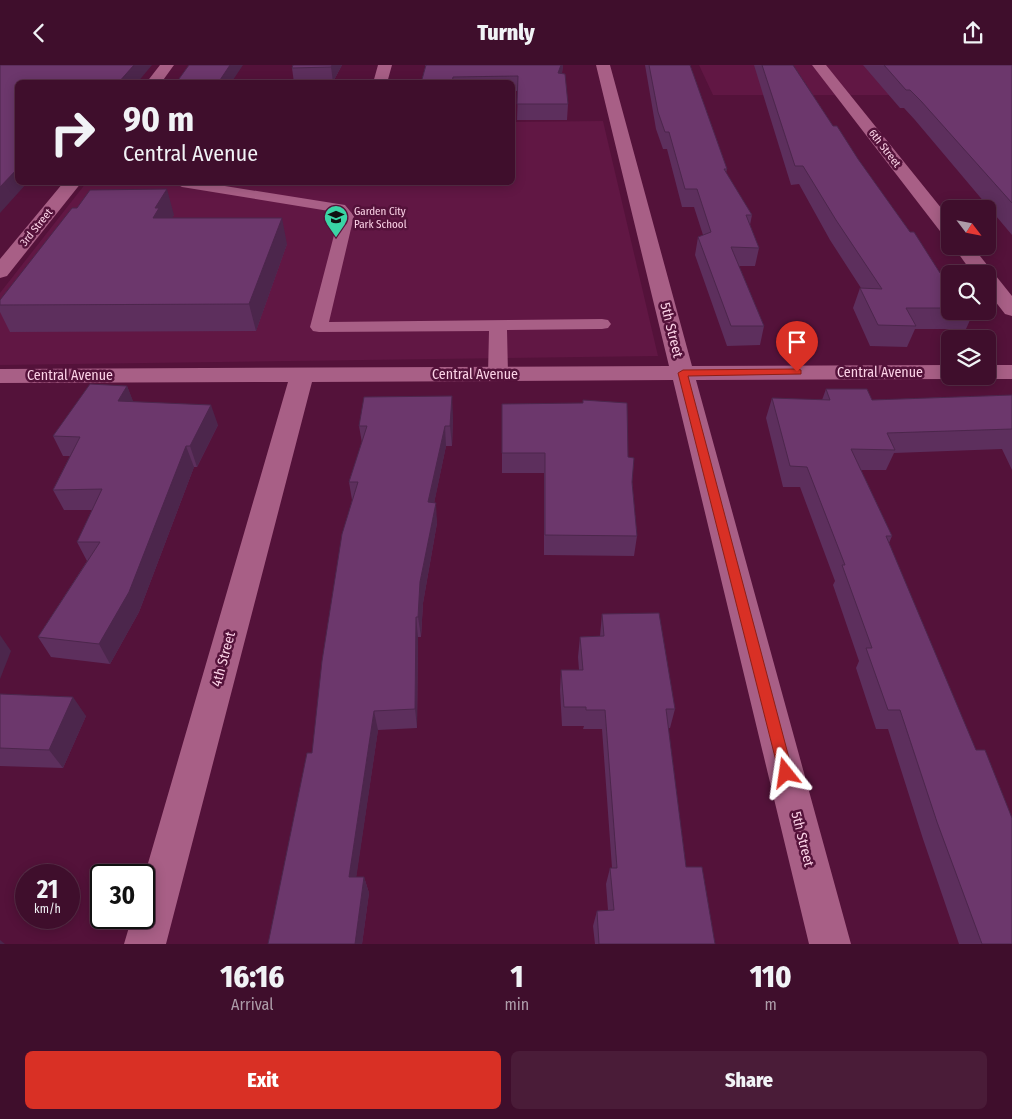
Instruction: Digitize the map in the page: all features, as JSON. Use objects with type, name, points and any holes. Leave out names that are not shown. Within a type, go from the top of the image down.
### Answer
[{"type":"street","points":[[155,80],[167,65]]},
{"type":"street","points":[[381,80],[385,65]]},
{"type":"street","name":"5th Street","points":[[603,65],[830,944]]},
{"type":"street","name":"6th Street","points":[[819,65],[941,220]]},
{"type":"street","name":"3rd Street","points":[[0,272],[70,185]]},
{"type":"street","points":[[969,255],[977,265]]},
{"type":"street","points":[[996,289],[1012,310]]},
{"type":"street","points":[[996,372],[1012,371]]},
{"type":"street","name":"Central Avenue","points":[[0,376],[941,372]]},
{"type":"street","name":"4th Street","points":[[145,944],[302,375]]},
{"type":"lane","points":[[195,185],[340,208],[344,212],[347,216],[319,327],[602,324]]},
{"type":"lane","points":[[498,325],[498,374]]},
{"type":"shaded area","points":[[699,65],[1012,65],[954,95],[713,95]]},
{"type":"shaded area","name":"Garden City Park School","points":[[603,121],[658,356],[0,365],[0,293],[84,185],[515,185],[515,122]]},
{"type":"building","points":[[0,65],[134,65],[121,80],[15,80],[15,171],[0,187]]},
{"type":"building","points":[[189,65],[230,65],[220,80],[178,80]]},
{"type":"building","points":[[293,65],[332,65],[331,67],[292,68]]},
{"type":"building","points":[[426,65],[561,65],[558,73],[565,74],[568,104],[517,104],[518,76],[453,77],[452,80],[422,80]]},
{"type":"building","points":[[649,65],[690,65],[727,169],[724,169],[752,215],[746,215],[759,248],[731,247],[764,326],[731,326],[698,237],[711,232],[697,189],[685,189],[669,132],[665,132],[658,112]]},
{"type":"building","points":[[762,65],[793,65],[833,126],[837,126],[858,159],[910,232],[914,232],[941,273],[941,308],[906,308],[916,326],[878,325],[860,288],[882,289],[803,166],[795,166]]},
{"type":"building","points":[[884,65],[1012,65],[1012,203],[921,101],[910,90],[906,90]]},
{"type":"building","points":[[167,189],[155,208],[159,208],[153,218],[282,218],[249,304],[0,305],[0,300],[72,208],[77,208],[90,190]]},
{"type":"building","points":[[90,384],[127,386],[118,401],[211,405],[190,446],[186,446],[129,592],[99,644],[38,637],[100,542],[77,542],[102,489],[53,490],[80,437],[53,436]]},
{"type":"building","points":[[826,389],[867,389],[872,400],[1012,395],[1012,429],[887,433],[895,450],[851,449],[892,536],[886,536],[976,750],[985,750],[1012,818],[1012,944],[982,944],[937,822],[900,710],[888,710],[866,648],[872,648],[842,565],[845,565],[807,467],[790,466],[772,398],[830,400]]},
{"type":"building","points":[[452,396],[450,426],[445,426],[428,502],[436,503],[420,582],[418,617],[416,617],[415,709],[374,711],[349,877],[364,877],[355,944],[268,944],[307,753],[312,753],[322,661],[342,534],[358,482],[349,482],[367,426],[359,426],[364,397]]},
{"type":"building","points":[[583,400],[627,403],[628,457],[634,458],[632,482],[637,536],[545,535],[545,453],[502,453],[502,404],[583,403]]},
{"type":"building","points":[[659,613],[675,709],[666,709],[686,867],[702,867],[715,944],[599,944],[597,911],[614,910],[610,868],[617,868],[605,710],[586,710],[586,707],[564,707],[561,670],[583,670],[580,637],[604,636],[602,614]]},
{"type":"building","points":[[0,694],[73,697],[49,750],[0,748]]},
{"type":"place","name":"Garden City Park School","points":[[336,238]]},
{"type":"route","points":[[786,773],[683,373],[797,372]]}]
